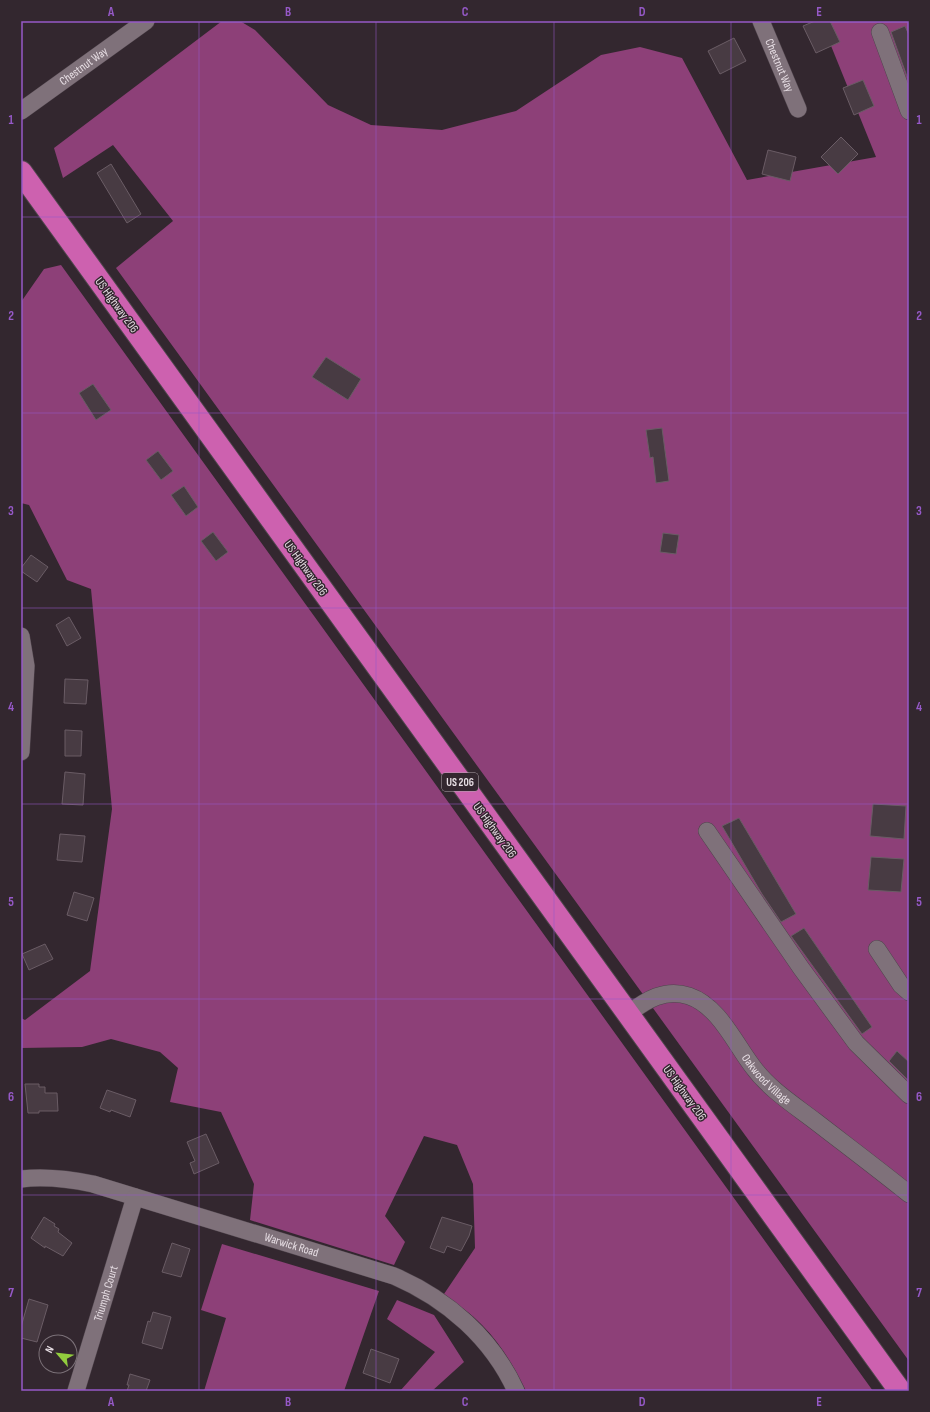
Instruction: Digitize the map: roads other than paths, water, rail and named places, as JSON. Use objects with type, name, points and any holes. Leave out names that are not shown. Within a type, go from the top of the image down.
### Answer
[{"type":"highway","name":"US Highway 206","points":[[21,172],[900,1391]]},
{"type":"street","name":"Chestnut Way","points":[[21,111],[146,21]]},
{"type":"street","name":"Chestnut Way","points":[[761,21],[798,109]]},
{"type":"street","points":[[880,32],[909,111]]},
{"type":"street","points":[[21,636],[26,666],[21,752]]},
{"type":"street","points":[[707,831],[801,968],[856,1043],[909,1095]]},
{"type":"street","points":[[877,949],[901,985],[909,992]]},
{"type":"street","name":"Oakwood Village","points":[[628,1014],[642,1002],[665,994],[680,994],[689,996],[703,1003],[723,1023],[753,1068],[768,1083],[909,1194]]},
{"type":"street","name":"Warwick Road","points":[[21,1179],[63,1178],[77,1180],[135,1196],[394,1276],[417,1287],[448,1306],[467,1322],[483,1339],[507,1373],[516,1391]]},
{"type":"street","name":"Triumph Court","points":[[76,1391],[135,1196]]}]
